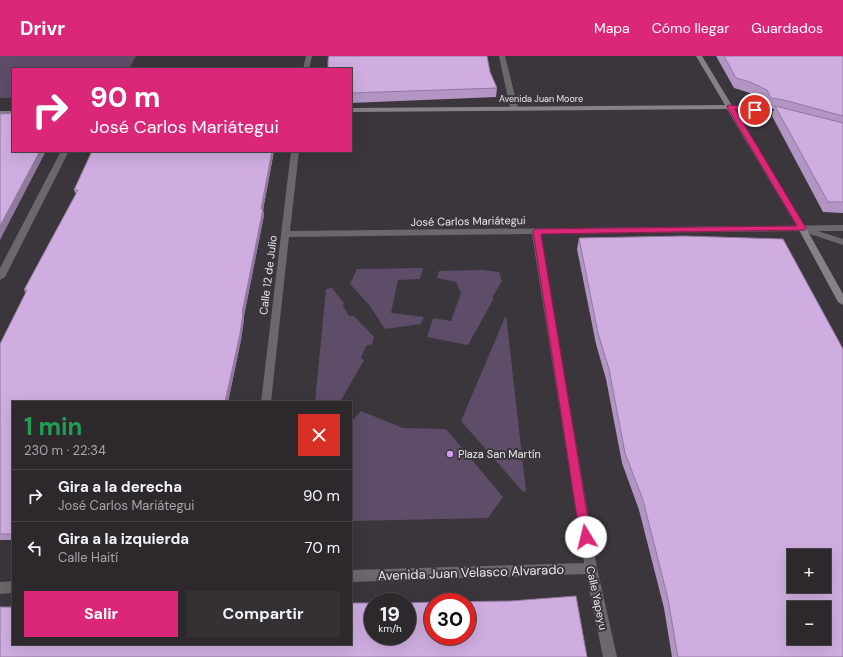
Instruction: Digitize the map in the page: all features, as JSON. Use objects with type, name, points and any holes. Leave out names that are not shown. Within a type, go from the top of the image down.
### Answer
[{"type":"street","points":[[306,68],[308,56]]},
{"type":"street","points":[[502,56],[514,108]]},
{"type":"street","points":[[699,56],[802,228],[843,302]]},
{"type":"street","points":[[730,107],[780,113],[794,117]]},
{"type":"street","name":"Avenida Juan Moore","points":[[352,110],[730,107]]},
{"type":"street","points":[[0,113],[12,113]]},
{"type":"street","points":[[0,277],[64,152]]},
{"type":"street","name":"Calle 12 de Julio","points":[[266,401],[295,152]]},
{"type":"street","points":[[802,228],[843,242]]},
{"type":"street","name":"José Carlos Mariátegui","points":[[285,234],[843,228]]},
{"type":"street","name":"Calle Yapeyu","points":[[536,231],[591,568],[610,657]]},
{"type":"street","name":"Avenida Juan Velasco Alvarado","points":[[352,576],[591,568]]},
{"type":"street","points":[[0,588],[12,588]]},
{"type":"shaded area","points":[[0,56],[136,56],[130,68],[12,68],[12,98],[0,98]]},
{"type":"shaded area","points":[[423,268],[420,279],[398,280],[391,313],[424,317],[421,324],[385,329],[370,306],[350,284],[357,269]]},
{"type":"shaded area","points":[[482,270],[499,272],[502,281],[468,345],[427,337],[433,318],[451,321],[461,293],[456,282],[437,278],[439,271]]},
{"type":"shaded area","points":[[332,288],[344,303],[343,306],[349,316],[354,316],[374,337],[372,344],[366,346],[361,358],[364,360],[341,401],[315,401],[326,289]]},
{"type":"shaded area","points":[[506,315],[526,491],[523,492],[461,421]]},
{"type":"shaded area","points":[[361,411],[403,428],[446,429],[503,497],[488,518],[352,521],[352,421]]},
{"type":"building","points":[[329,56],[487,56],[490,72],[497,88],[352,93],[352,68],[328,68]]},
{"type":"building","points":[[724,56],[843,56],[843,116],[784,100],[771,98],[767,90],[750,82],[736,78]]},
{"type":"building","points":[[775,106],[843,123],[843,202],[828,202]]},
{"type":"building","points":[[12,113],[12,152],[39,152],[0,226],[0,114]]},
{"type":"building","points":[[92,152],[272,152],[261,209],[263,209],[242,313],[240,334],[225,401],[12,401],[12,534],[0,534],[0,344],[27,290],[24,290],[78,190],[74,190]]},
{"type":"building","points":[[684,236],[783,239],[843,349],[843,657],[678,657],[668,599],[643,500],[625,453],[609,369],[598,333],[579,238]]},
{"type":"building","points":[[576,596],[587,657],[0,657],[0,607],[12,607],[12,645],[352,645],[352,603],[364,603],[364,645],[416,645],[416,603],[424,602],[424,645],[476,645],[476,601],[511,601]]},
{"type":"place","name":"Plaza San Martín","points":[[450,454]]},
{"type":"route","points":[[586,537],[536,231],[802,228],[730,107],[755,110]]}]
